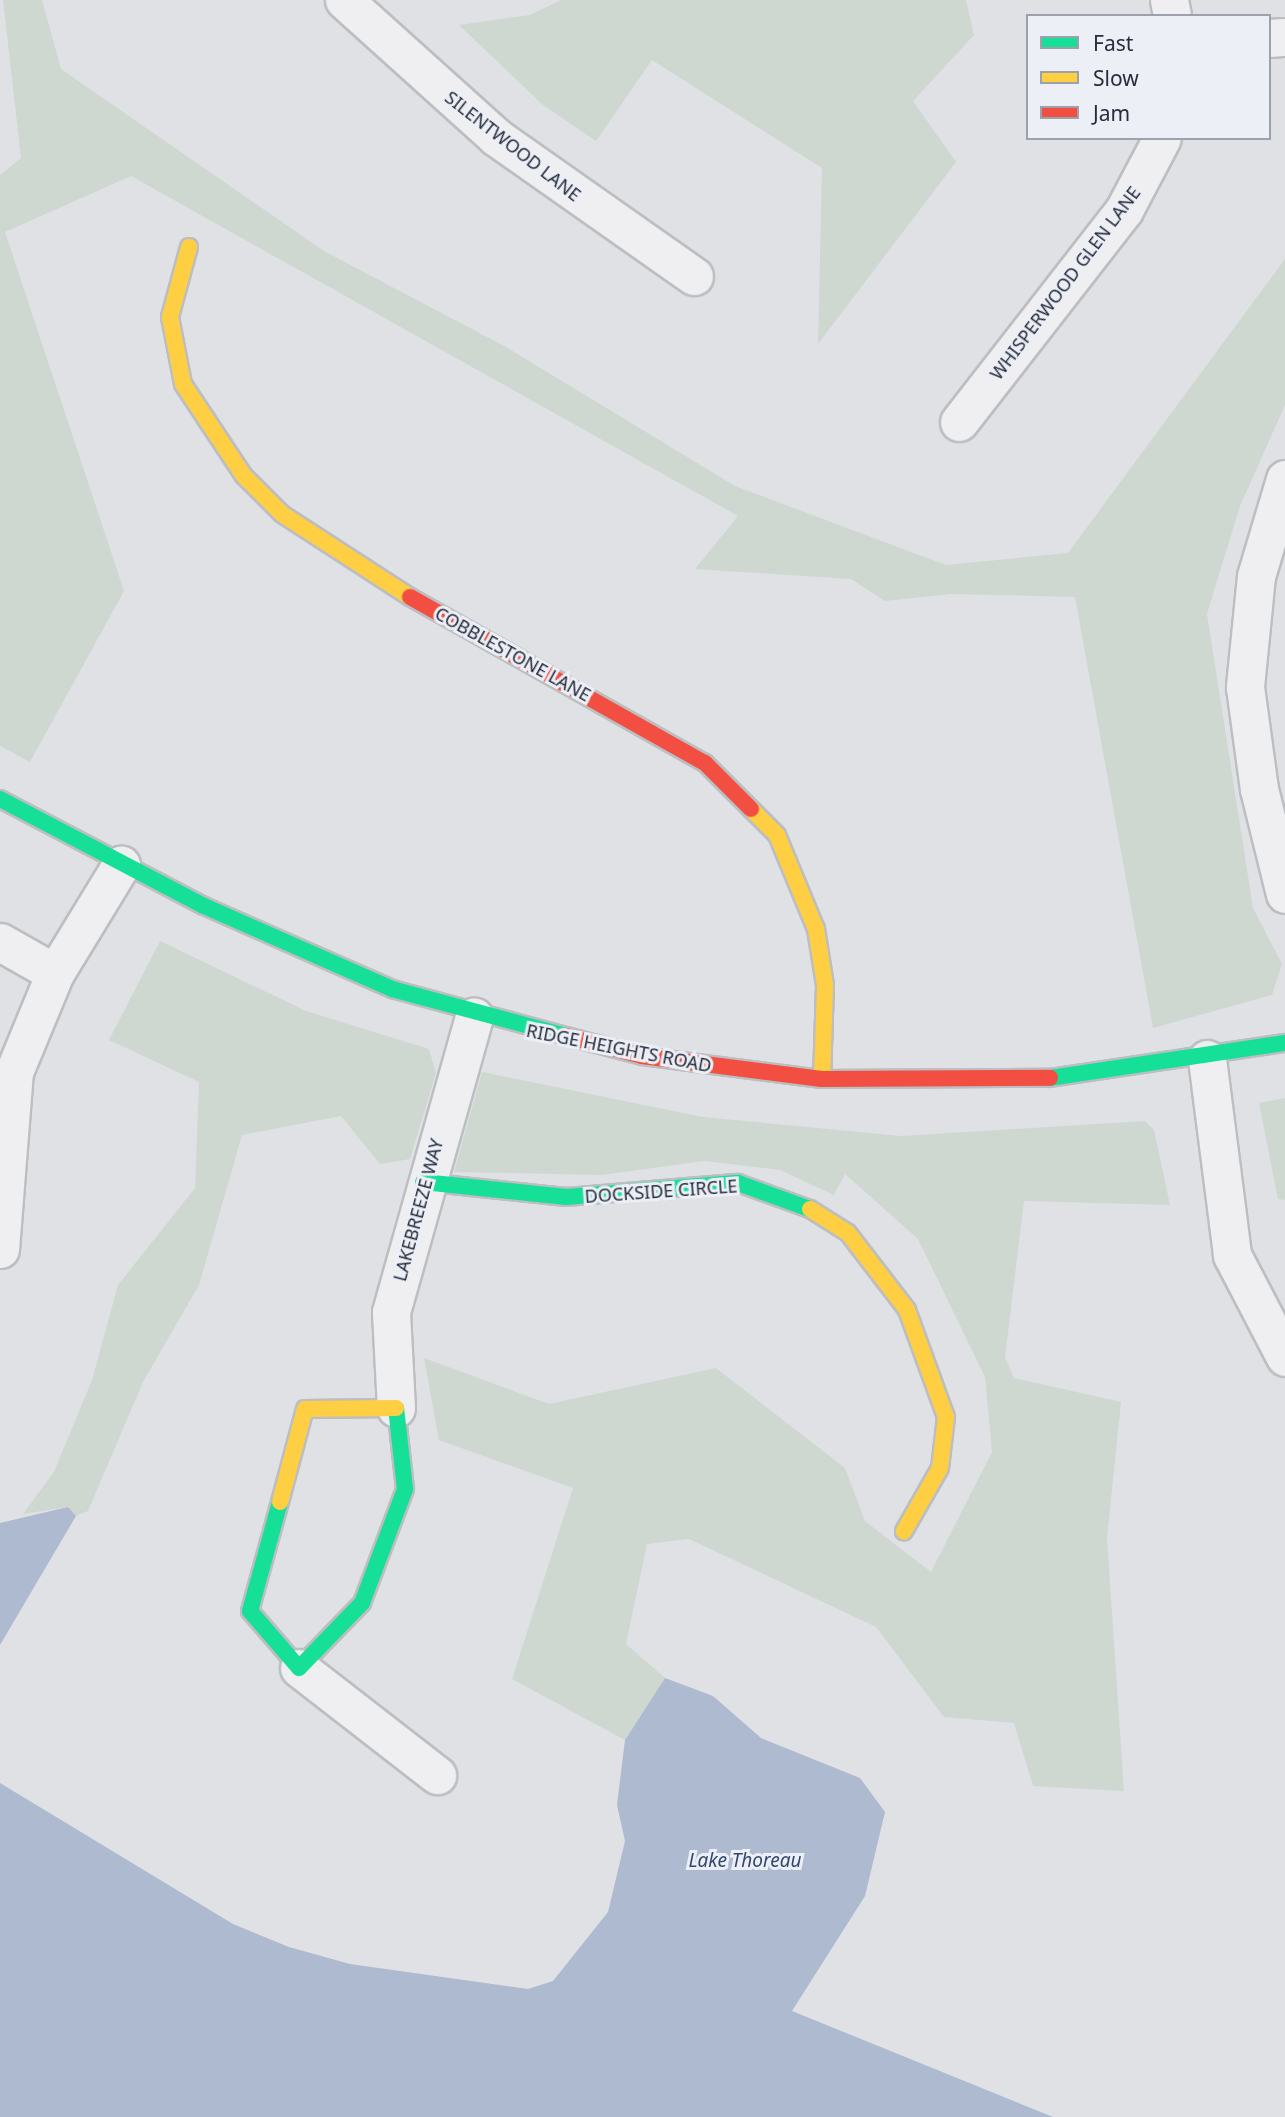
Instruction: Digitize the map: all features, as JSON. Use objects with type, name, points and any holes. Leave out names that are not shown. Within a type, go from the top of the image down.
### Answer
[{"type":"street","name":"SILENTWOOD LANE","points":[[344,0],[496,137],[694,276]]},
{"type":"street","name":"WHISPERWOOD GLEN LANE","points":[[959,422],[1124,210],[1162,140]]},
{"type":"street","name":"COBBLESTONE LANE","points":[[189,247],[170,317],[183,384],[244,476],[282,514],[347,561],[705,763],[777,835],[816,929],[825,985],[822,1079]]},
{"type":"street","points":[[1285,479],[1256,576],[1245,687],[1259,789],[1285,894]]},
{"type":"street","name":"RIDGE HEIGHTS ROAD","points":[[0,799],[121,865],[305,954],[474,1016],[642,1056],[822,1079],[958,1083],[1207,1059],[1285,1043]]},
{"type":"street","points":[[0,1250],[13,1072],[55,973],[121,865]]},
{"type":"street","points":[[0,942],[55,973]]},
{"type":"street","name":"LAKEBREEZE WAY","points":[[299,1668],[362,1603],[405,1489],[396,1408],[391,1312],[423,1182],[474,1016]]},
{"type":"street","points":[[1207,1059],[1232,1255],[1285,1357]]},
{"type":"street","name":"DOCKSIDE CIRCLE","points":[[423,1182],[566,1197],[738,1183],[797,1201],[848,1233],[907,1310],[946,1417],[940,1468],[904,1531]]},
{"type":"street","points":[[396,1408],[305,1409],[250,1611],[299,1668],[437,1775]]},
{"type":"shaded area","points":[[3,0],[42,0],[61,69],[324,251],[506,347],[735,486],[946,565],[1068,553],[1285,259],[1285,405],[1240,506],[1207,614],[1253,908],[1282,964],[1272,995],[1153,1028],[1075,597],[951,594],[885,601],[851,579],[695,569],[738,516],[131,176],[5,232],[124,591],[30,762],[0,746],[0,175],[21,158]]},
{"type":"shaded area","points":[[561,0],[966,0],[974,35],[913,101],[956,162],[818,344],[822,168],[652,60],[596,141],[543,105],[459,25],[530,15]]},
{"type":"shaded area","points":[[160,941],[306,1011],[429,1049],[436,1073],[410,1159],[380,1164],[341,1116],[242,1135],[199,1285],[143,1382],[88,1511],[76,1516],[68,1507],[23,1514],[54,1472],[92,1380],[118,1285],[195,1188],[199,1082],[109,1040]]},
{"type":"shaded area","points":[[482,1072],[703,1117],[901,1136],[1145,1121],[1154,1130],[1170,1205],[1024,1201],[1005,1357],[1014,1378],[1121,1402],[1107,1538],[1124,1791],[1033,1786],[1014,1723],[944,1717],[876,1627],[689,1539],[647,1544],[626,1644],[665,1678],[625,1740],[512,1679],[573,1488],[439,1440],[424,1358],[549,1404],[716,1368],[845,1468],[865,1521],[931,1572],[992,1452],[985,1377],[918,1239],[845,1174],[834,1195],[780,1170],[704,1161],[602,1175],[454,1172]]},
{"type":"shaded area","points":[[1285,1098],[1285,1200],[1278,1199],[1259,1103]]},
{"type":"water","points":[[68,1507],[76,1516],[0,1645],[0,1523]]},
{"type":"water","name":"Lake Thoreau","points":[[665,1678],[713,1696],[761,1738],[860,1778],[885,1812],[865,1896],[792,2011],[1053,2117],[0,2117],[0,1783],[233,1924],[289,1947],[350,1964],[528,1989],[553,1981],[608,1912],[625,1841],[617,1805],[625,1740]]},
{"type":"traffic: fast","points":[[0,799],[204,906],[392,989],[566,1036]]},
{"type":"traffic: fast","points":[[1050,1078],[1285,1043]]},
{"type":"traffic: fast","points":[[423,1182],[566,1197],[738,1183],[810,1209]]},
{"type":"traffic: fast","points":[[280,1502],[250,1611],[299,1668],[362,1603],[405,1489],[396,1408]]},
{"type":"traffic: slow","points":[[189,247],[170,317],[183,384],[244,476],[282,514],[410,597]]},
{"type":"traffic: slow","points":[[751,809],[777,835],[816,929],[825,985],[822,1079]]},
{"type":"traffic: slow","points":[[810,1209],[848,1233],[907,1310],[946,1417],[940,1468],[904,1531]]},
{"type":"traffic: slow","points":[[280,1502],[305,1409],[396,1408]]},
{"type":"traffic: jam","points":[[410,597],[705,763],[751,809]]},
{"type":"traffic: jam","points":[[566,1036],[642,1056],[822,1079],[1050,1078]]}]
